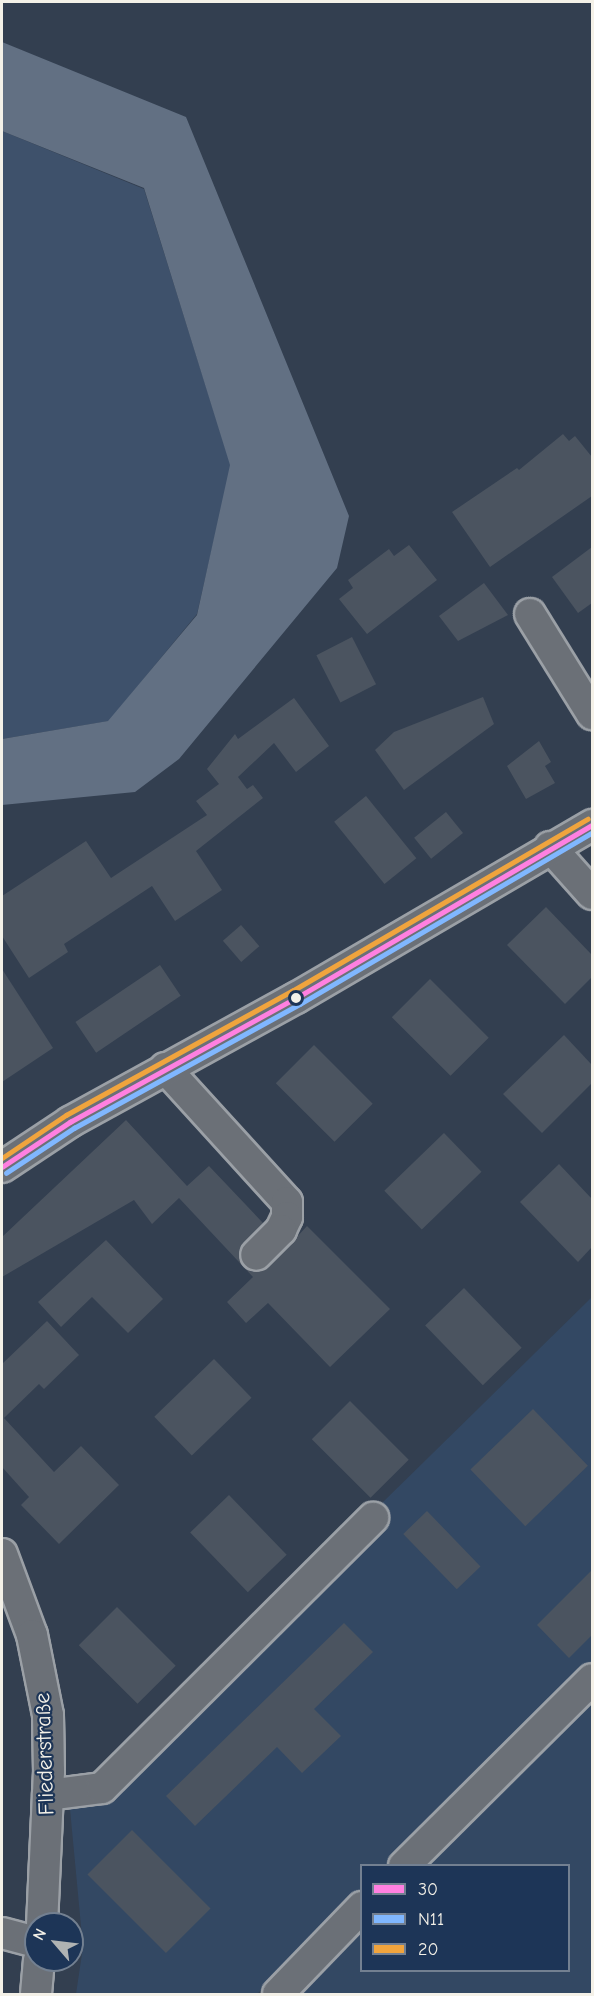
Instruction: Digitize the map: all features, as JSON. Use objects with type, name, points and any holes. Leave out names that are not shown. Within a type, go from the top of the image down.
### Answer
[{"type":"street","points":[[530,614],[592,714]]},
{"type":"street","points":[[2,1167],[70,1122],[296,998],[549,847],[592,825]]},
{"type":"street","points":[[549,847],[592,894]]},
{"type":"street","points":[[165,1068],[287,1202],[287,1217],[281,1230],[256,1255]]},
{"type":"street","points":[[48,1795],[102,1788],[373,1518]]},
{"type":"street","name":"Fliederstraße","points":[[2,1554],[18,1592],[41,1671],[48,1715],[48,1795],[43,1912]]},
{"type":"street","points":[[406,1864],[592,1680]]},
{"type":"street","points":[[278,1995],[360,1909]]},
{"type":"street","points":[[2,1933],[24,1939]]},
{"type":"street","points":[[36,1995],[38,1972]]},
{"type":"shaded area","points":[[2,42],[186,117],[349,516],[337,568],[179,759],[135,792],[2,805],[2,739],[108,721],[197,615],[230,465],[144,188],[2,131]]},
{"type":"shaded area","points":[[2,131],[144,189],[231,466],[197,614],[109,721],[2,739]]},
{"type":"shaded area","points":[[592,1297],[592,1994],[288,1994],[274,1978],[257,1994],[76,1994],[79,1972],[84,1972],[84,1912],[80,1912],[70,1809]]},
{"type":"building","points":[[563,434],[569,441],[575,436],[592,457],[592,496],[490,567],[452,512],[517,468],[519,470]]},
{"type":"building","points":[[409,545],[437,580],[367,634],[339,599],[353,588],[348,580],[389,549],[394,556]]},
{"type":"building","points":[[592,547],[592,603],[578,613],[552,577]]},
{"type":"building","points":[[484,583],[508,615],[458,641],[439,616]]},
{"type":"building","points":[[352,637],[376,684],[340,702],[316,655]]},
{"type":"building","points":[[483,697],[494,724],[404,790],[375,750],[394,732]]},
{"type":"building","points":[[294,698],[329,746],[296,772],[274,743],[238,777],[247,789],[253,785],[263,798],[196,851],[222,890],[175,921],[152,886],[64,944],[68,952],[29,978],[2,936],[2,896],[86,841],[111,878],[207,815],[196,801],[219,784],[207,769],[235,734],[238,739]]},
{"type":"building","points":[[539,741],[551,762],[545,766],[555,783],[526,799],[507,766]]},
{"type":"building","points":[[366,796],[416,858],[384,884],[334,822]]},
{"type":"building","points":[[446,812],[463,833],[431,859],[414,838]]},
{"type":"building","points":[[546,907],[592,955],[592,977],[565,1004],[507,945]]},
{"type":"building","points":[[241,925],[259,946],[241,962],[223,941]]},
{"type":"building","points":[[160,965],[181,996],[96,1053],[75,1022]]},
{"type":"building","points":[[2,969],[53,1048],[2,1082]]},
{"type":"building","points":[[430,979],[489,1038],[451,1076],[392,1017]]},
{"type":"building","points":[[564,1035],[592,1065],[592,1083],[542,1133],[503,1094]]},
{"type":"building","points":[[314,1045],[373,1104],[335,1142],[276,1083]]},
{"type":"building","points":[[126,1120],[187,1186],[209,1166],[263,1223],[240,1250],[244,1267],[179,1198],[152,1224],[134,1200],[2,1277],[2,1237]]},
{"type":"building","points":[[444,1133],[482,1172],[422,1230],[384,1191]]},
{"type":"building","points":[[559,1164],[592,1199],[592,1247],[578,1262],[520,1202]]},
{"type":"building","points":[[307,1226],[390,1309],[330,1367],[268,1303],[246,1323],[227,1302],[253,1277],[245,1269],[252,1272],[268,1268]]},
{"type":"building","points":[[106,1240],[163,1299],[128,1333],[92,1297],[61,1327],[38,1302]]},
{"type":"building","points":[[464,1288],[522,1348],[483,1385],[425,1326]]},
{"type":"building","points":[[47,1321],[79,1355],[44,1389],[39,1384],[4,1418],[54,1472],[81,1446],[119,1485],[59,1544],[21,1505],[29,1497],[2,1467],[2,1364]]},
{"type":"building","points":[[214,1359],[252,1398],[192,1456],[154,1417]]},
{"type":"building","points":[[350,1401],[409,1460],[371,1498],[312,1439]]},
{"type":"building","points":[[533,1409],[588,1466],[525,1526],[470,1469]]},
{"type":"building","points":[[229,1495],[287,1555],[248,1592],[190,1533]]},
{"type":"building","points":[[427,1511],[480,1566],[457,1589],[403,1534]]},
{"type":"building","points":[[592,1570],[592,1635],[569,1658],[537,1625]]},
{"type":"building","points":[[117,1607],[176,1666],[138,1704],[79,1645]]},
{"type":"building","points":[[344,1623],[373,1652],[314,1709],[341,1736],[302,1773],[277,1747],[195,1826],[166,1796]]},
{"type":"building","points":[[132,1830],[210,1908],[166,1953],[87,1875]]},
{"type":"transit line","name":"20","points":[[2,1158],[66,1115],[292,991],[588,819]]},
{"type":"transit line","name":"30","points":[[2,1167],[70,1122],[296,998],[592,825]]},
{"type":"transit line","name":"N11","points":[[6,1173],[74,1128],[300,1004],[592,833]]}]
